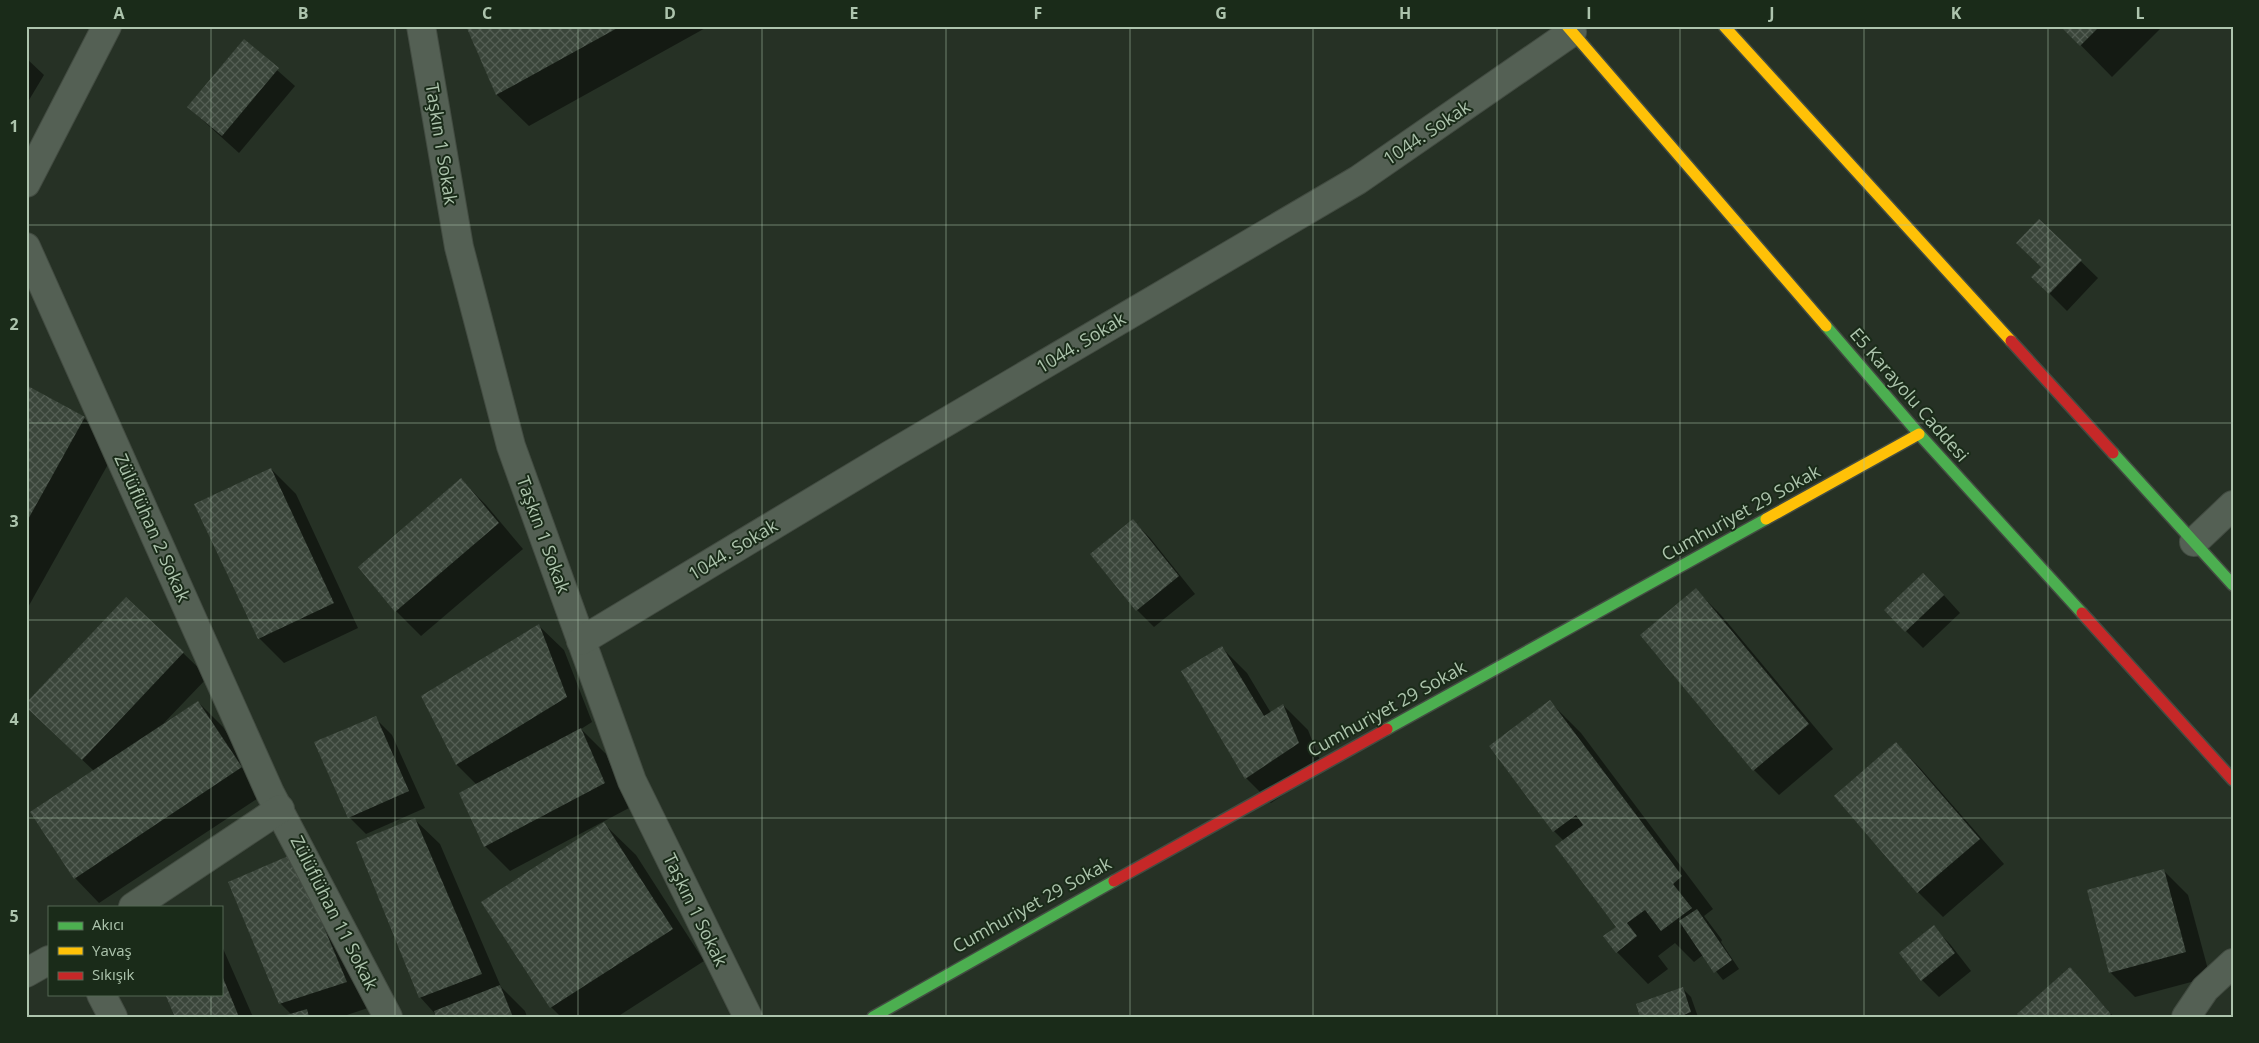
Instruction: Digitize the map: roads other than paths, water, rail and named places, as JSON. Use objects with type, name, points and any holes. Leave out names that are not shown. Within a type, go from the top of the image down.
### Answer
[{"type":"main road","points":[[1724,26],[2233,585]]},
{"type":"main road","name":"E5 Karayolu Caddesi","points":[[1570,29],[1919,434],[2233,780]]},
{"type":"main road","name":"Cumhuriyet 29 Sokak","points":[[873,1017],[967,962],[1919,434]]},
{"type":"street","points":[[26,183],[107,26]]},
{"type":"street","name":"Taşkın 1 Sokak","points":[[421,26],[459,247],[511,446],[632,781],[748,1017]]},
{"type":"street","name":"1044. Sokak","points":[[581,641],[890,455],[1358,180],[1570,29]]},
{"type":"street","name":"Zülüflühan 2 Sokak","points":[[26,247],[266,784],[280,809]]},
{"type":"street","points":[[2194,542],[2233,505]]},
{"type":"street","points":[[134,906],[280,809]]},
{"type":"street","name":"Zülüflühan 11 Sokak","points":[[280,809],[388,1017]]},
{"type":"street","points":[[26,973],[48,961]]},
{"type":"street","points":[[2186,1017],[2205,989],[2233,963]]},
{"type":"street","points":[[102,996],[113,1017]]}]
